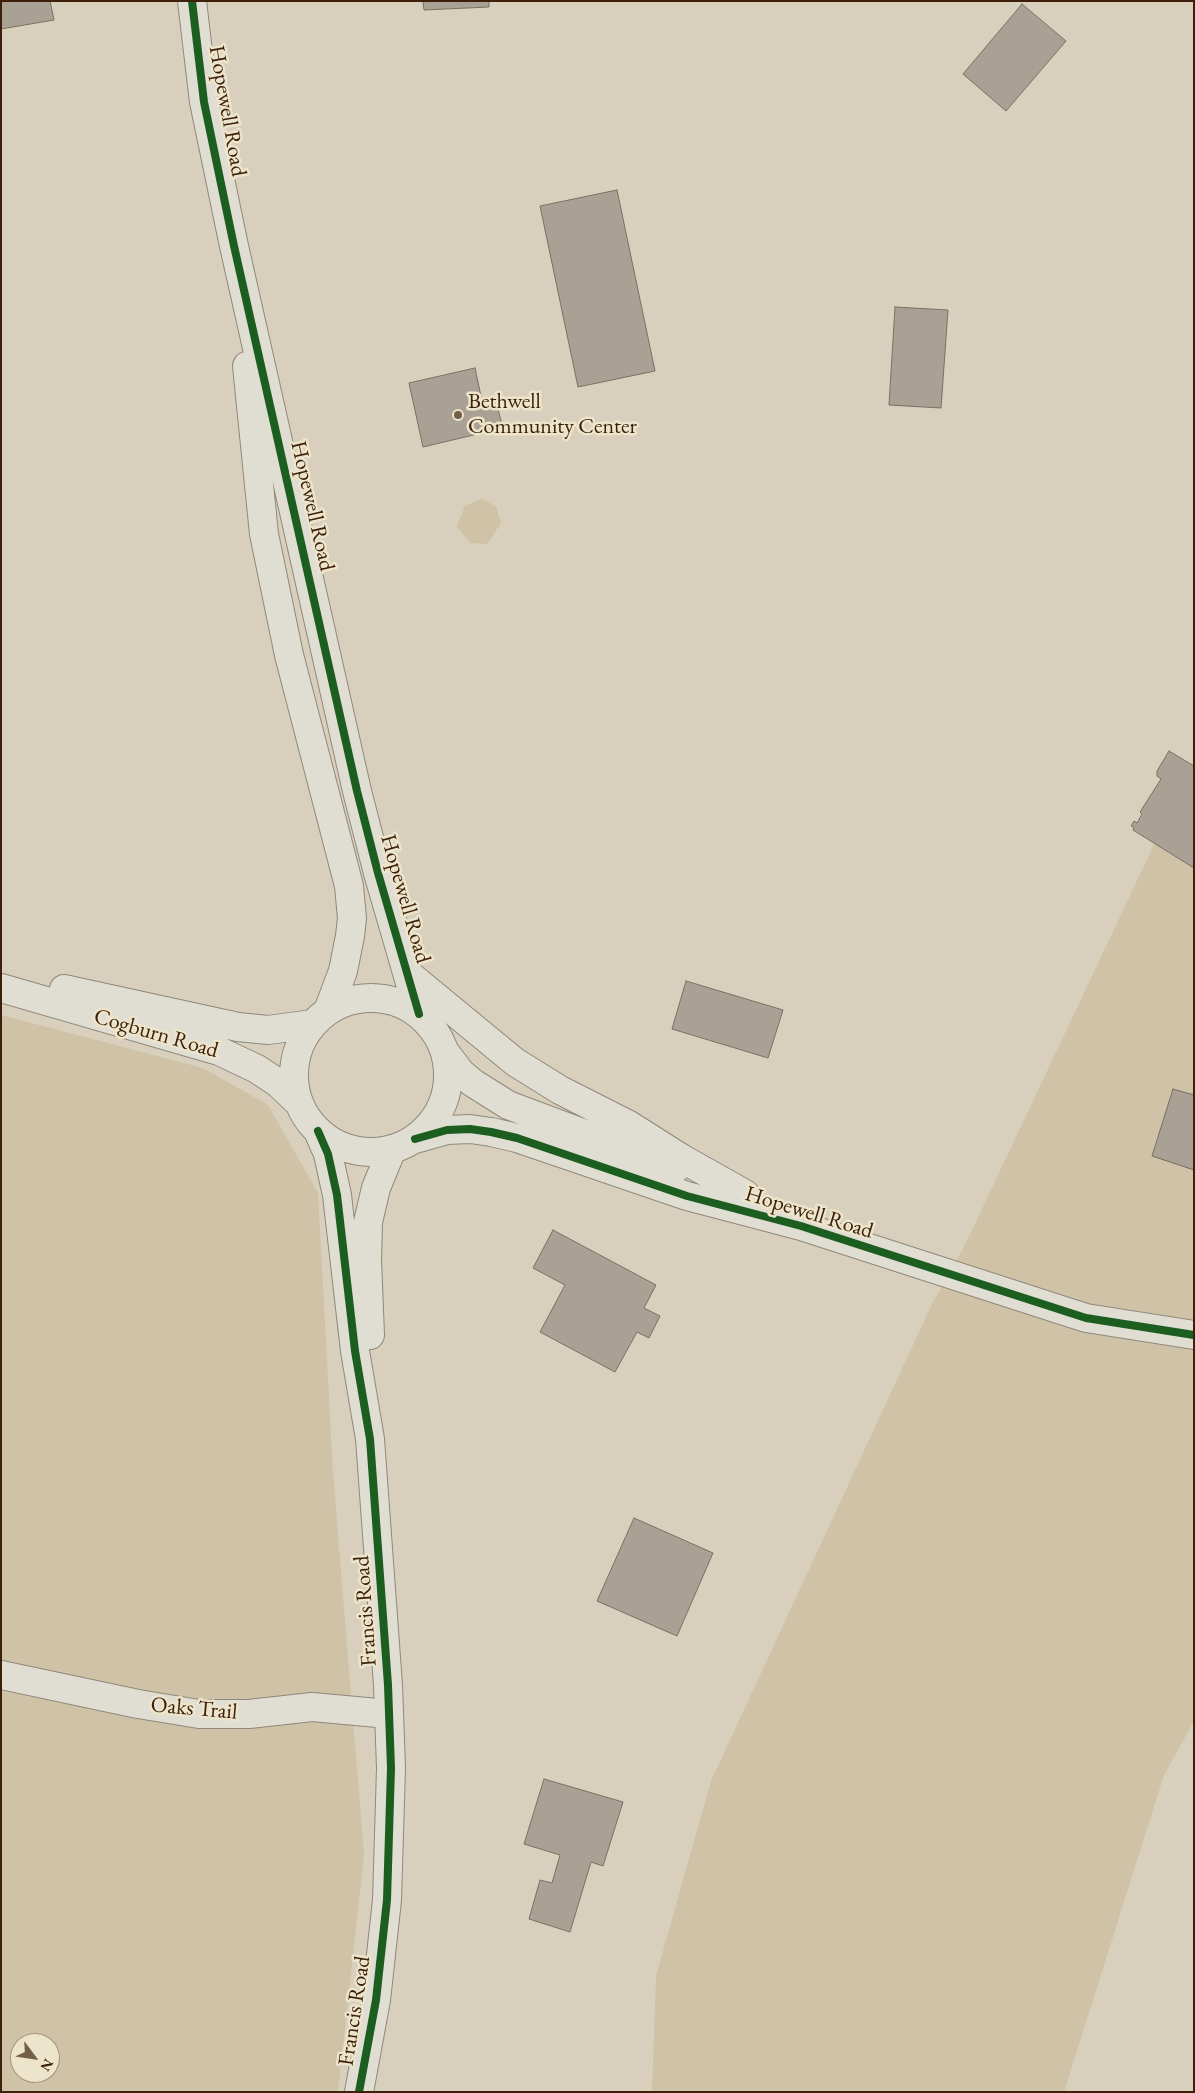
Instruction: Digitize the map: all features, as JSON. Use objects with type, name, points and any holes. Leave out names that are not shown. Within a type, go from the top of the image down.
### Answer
[{"type":"street","name":"Hopewell Road","points":[[192,1],[204,102],[234,246],[357,791],[378,873],[419,1014]]},
{"type":"street","name":"Hopewell Road","points":[[234,246],[264,534],[292,664],[349,886],[352,918],[350,936],[342,972],[320,1017]]},
{"type":"street","points":[[407,973],[477,1033],[522,1067],[560,1090],[629,1125],[681,1158],[745,1194]]},
{"type":"street","name":"Cogburn Road","points":[[1,979],[52,987],[238,1027],[268,1030],[320,1017]]},
{"type":"street","name":"Cogburn Road","points":[[1,988],[219,1051],[257,1069],[278,1083],[299,1103]]},
{"type":"street","points":[[374,997],[398,1002],[419,1014],[435,1031],[445,1052],[448,1076],[444,1100],[433,1122],[404,1144],[366,1152],[340,1146],[318,1131],[307,1118],[299,1103],[294,1083],[295,1062],[302,1042],[320,1017],[350,1000],[374,997]]},
{"type":"street","name":"Hopewell Road","points":[[445,1052],[461,1073],[473,1083],[508,1105],[745,1194],[801,1226]]},
{"type":"street","name":"Hopewell Road","points":[[404,1144],[447,1130],[470,1129],[517,1138],[687,1196],[801,1226],[1086,1318],[1194,1334]]},
{"type":"street","name":"Francis Road","points":[[318,1131],[328,1154],[337,1195],[356,1351],[370,1439],[384,1603],[389,1714],[391,1768],[387,1900],[376,2000],[359,2092]]},
{"type":"street","name":"Francis Road","points":[[370,1439],[372,1356],[367,1238],[376,1188],[404,1144]]},
{"type":"street","name":"Oaks Trail","points":[[1,1675],[138,1704],[198,1714],[250,1714],[312,1707],[389,1714]]},
{"type":"shaded area","points":[[481,499],[496,506],[501,523],[487,544],[470,543],[457,526],[465,506]]},
{"type":"shaded area","points":[[1194,760],[1194,1721],[1164,1775],[1064,2092],[652,2092],[656,1976],[711,1781],[932,1304],[964,1247]]},
{"type":"shaded area","points":[[1,1015],[203,1068],[268,1105],[318,1193],[333,1473],[364,1855],[338,2092],[1,2092]]},
{"type":"building","points":[[1,1],[50,1],[54,20],[1,29]]},
{"type":"building","points":[[423,1],[489,1],[489,7],[424,10]]},
{"type":"building","points":[[1022,4],[1066,41],[1006,111],[963,74]]},
{"type":"building","points":[[617,190],[655,371],[578,387],[540,206]]},
{"type":"building","points":[[895,307],[948,310],[941,408],[889,405]]},
{"type":"building","name":"Bethwell Community Center","points":[[475,368],[482,401],[495,398],[503,428],[423,447],[409,383]]},
{"type":"building","points":[[1169,751],[1194,766],[1194,868],[1133,830],[1134,827],[1131,826],[1134,821],[1137,823],[1142,814],[1140,812],[1161,779],[1157,776],[1157,771]]},
{"type":"building","points":[[686,981],[783,1010],[768,1058],[672,1029]]},
{"type":"building","points":[[1173,1089],[1194,1095],[1194,1170],[1152,1156]]},
{"type":"building","points":[[553,1230],[656,1285],[644,1308],[660,1316],[649,1338],[637,1332],[615,1372],[540,1332],[565,1285],[533,1268]]},
{"type":"building","points":[[634,1518],[713,1553],[677,1636],[597,1601]]},
{"type":"building","points":[[544,1779],[623,1802],[603,1866],[591,1862],[570,1932],[529,1919],[540,1880],[552,1883],[560,1855],[524,1844]]},
{"type":"cycle path","points":[[192,1],[204,102],[234,246],[357,791],[378,873],[419,1014]]},
{"type":"cycle path","points":[[415,1139],[447,1130],[470,1129],[517,1138],[687,1196],[801,1226],[1086,1318],[1194,1335]]},
{"type":"cycle path","points":[[318,1131],[328,1154],[337,1195],[355,1351],[370,1439],[388,1685],[391,1768],[387,1900],[376,2000],[359,2092]]},
{"type":"place","name":"Bethwell Community Center","points":[[458,415]]}]
